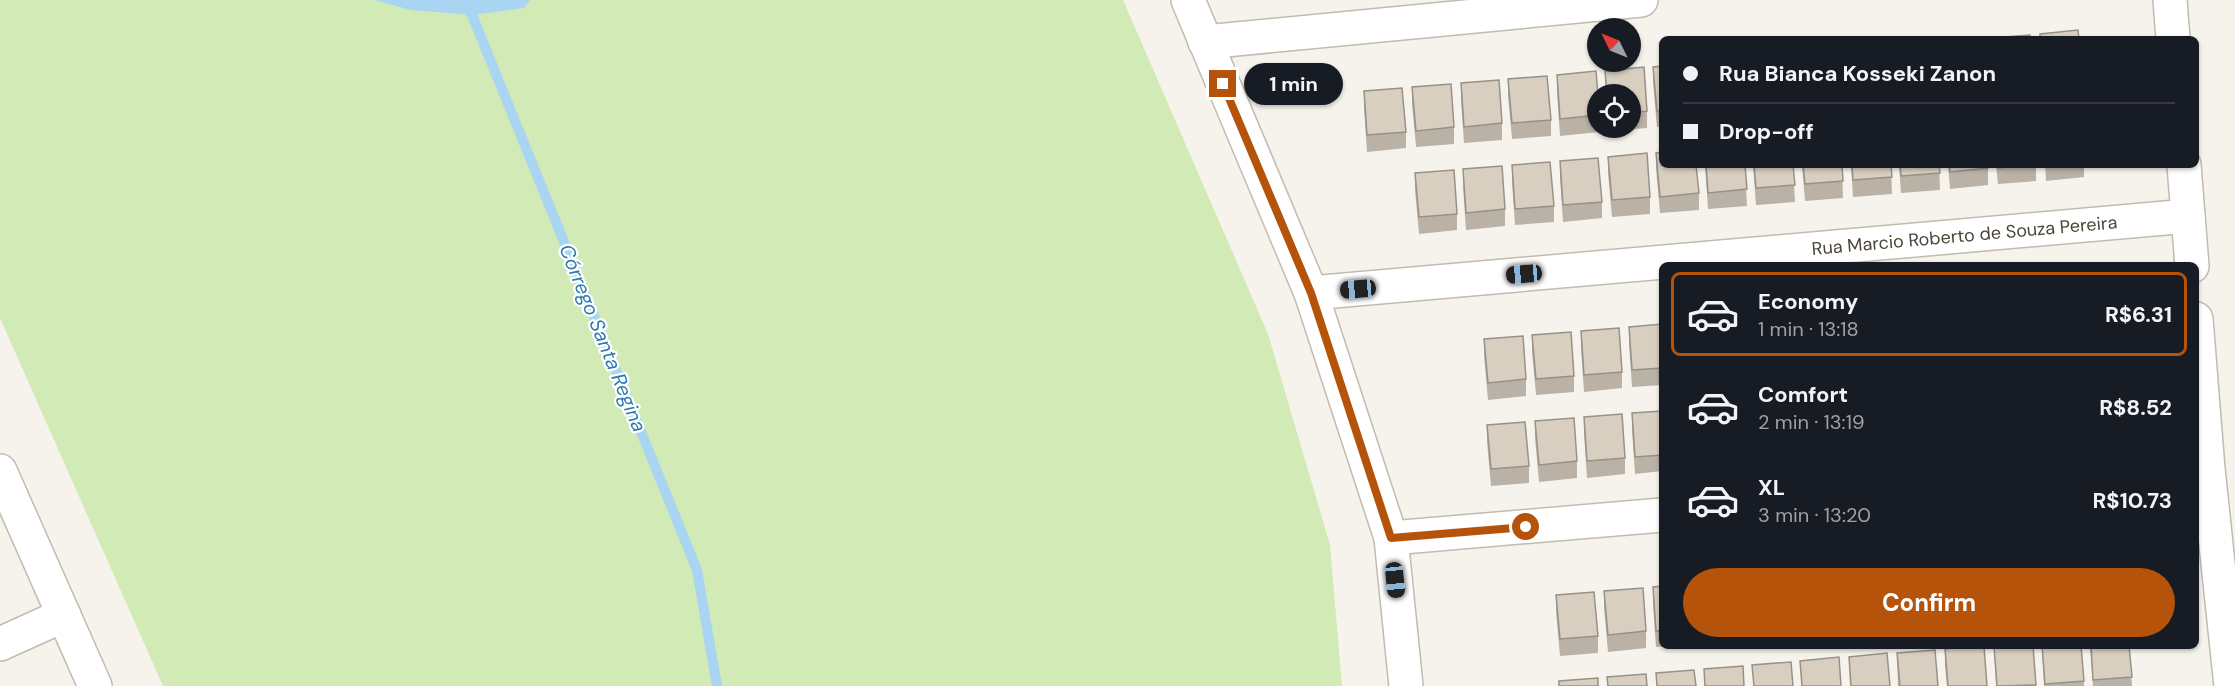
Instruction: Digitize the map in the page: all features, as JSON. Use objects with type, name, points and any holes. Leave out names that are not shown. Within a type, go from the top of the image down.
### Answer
[{"type":"street","points":[[1188,0],[1311,293],[1391,538],[1406,686]]},
{"type":"street","points":[[1205,42],[1641,0]]},
{"type":"street","points":[[2170,0],[2173,36]]},
{"type":"street","points":[[2184,168],[2192,262]]},
{"type":"street","name":"Rua Marcio Roberto de Souza Pereira","points":[[1664,262],[2188,216]]},
{"type":"street","name":"Rua Marcio Roberto de Souza Pereira","points":[[1311,293],[1659,262]]},
{"type":"street","points":[[2199,394],[2202,470],[2231,686]]},
{"type":"street","points":[[0,471],[95,686]]},
{"type":"street","points":[[1391,538],[1659,515]]},
{"type":"street","points":[[0,644],[64,615]]},
{"type":"green space","points":[[0,0],[1123,0],[1268,334],[1330,545],[1342,686],[163,686],[0,318]]},
{"type":"water","points":[[374,0],[530,0],[524,8],[472,15],[411,10]]},
{"type":"building","points":[[2078,30],[2079,36],[2040,36],[2040,34]]},
{"type":"building","points":[[1659,66],[1659,111],[1657,111],[1653,67]]},
{"type":"building","points":[[1641,67],[1644,67],[1647,111],[1641,112],[1641,84],[1606,84],[1605,72],[1641,72]]},
{"type":"building","points":[[1596,72],[1597,84],[1587,84],[1587,116],[1560,119],[1557,75]]},
{"type":"building","points":[[1547,76],[1551,120],[1512,123],[1508,79]]},
{"type":"building","points":[[1499,80],[1502,123],[1464,127],[1461,83]]},
{"type":"building","points":[[1451,84],[1454,127],[1416,131],[1412,87]]},
{"type":"building","points":[[1402,88],[1406,132],[1367,135],[1364,91]]},
{"type":"building","points":[[1659,152],[1659,168],[1696,168],[1699,193],[1660,197],[1656,153]]},
{"type":"building","points":[[1647,153],[1650,197],[1612,200],[1608,157]]},
{"type":"building","points":[[1598,158],[1602,202],[1563,205],[1560,161]]},
{"type":"building","points":[[1550,162],[1554,206],[1515,209],[1512,165]]},
{"type":"building","points":[[1502,166],[1505,209],[1466,213],[1463,169]]},
{"type":"building","points":[[1706,168],[1745,168],[1747,189],[1708,193]]},
{"type":"building","points":[[1754,168],[1793,168],[1795,185],[1756,188]]},
{"type":"building","points":[[1803,168],[1842,168],[1843,181],[1805,184]]},
{"type":"building","points":[[1852,168],[1891,168],[1892,177],[1853,180]]},
{"type":"building","points":[[1900,168],[1939,168],[1940,173],[1901,176]]},
{"type":"building","points":[[1949,168],[1988,168],[1950,172]]},
{"type":"building","points":[[1454,170],[1457,214],[1419,217],[1415,173]]},
{"type":"building","points":[[1659,324],[1659,368],[1632,370],[1629,327]]},
{"type":"building","points":[[1619,328],[1622,372],[1584,375],[1581,331]]},
{"type":"building","points":[[1571,332],[1574,376],[1536,379],[1532,335]]},
{"type":"building","points":[[1523,336],[1526,379],[1488,383],[1484,339]]},
{"type":"building","points":[[1659,411],[1659,455],[1635,457],[1632,413]]},
{"type":"building","points":[[1622,414],[1625,458],[1587,461],[1584,417]]},
{"type":"building","points":[[1574,418],[1577,461],[1539,465],[1535,421]]},
{"type":"building","points":[[1525,422],[1529,466],[1491,469],[1487,425]]},
{"type":"building","points":[[1659,586],[1659,630],[1656,631],[1653,587]]},
{"type":"building","points":[[1643,588],[1646,631],[1608,635],[1604,591]]},
{"type":"building","points":[[1594,592],[1598,636],[1560,639],[1556,595]]},
{"type":"building","points":[[1945,649],[1984,649],[1987,686],[1948,686]]},
{"type":"building","points":[[1994,649],[2033,649],[2036,685],[1997,686]]},
{"type":"building","points":[[2042,649],[2081,649],[2084,681],[2045,684]]},
{"type":"building","points":[[2091,649],[2129,649],[2132,677],[2093,680]]},
{"type":"building","points":[[1935,650],[1938,686],[1900,686],[1897,653]]},
{"type":"building","points":[[1887,653],[1890,686],[1851,686],[1849,657]]},
{"type":"building","points":[[1839,657],[1841,686],[1802,686],[1800,661]]},
{"type":"building","points":[[1791,662],[1793,686],[1754,686],[1752,665]]},
{"type":"building","points":[[1743,666],[1744,686],[1705,686],[1704,669]]},
{"type":"building","points":[[1694,670],[1696,686],[1657,686],[1656,673]]},
{"type":"building","points":[[1646,674],[1647,686],[1608,686],[1607,677]]},
{"type":"building","points":[[1598,678],[1598,686],[1559,686],[1559,681]]},
{"type":"waterway","name":"Córrego Santa Regina","points":[[459,0],[472,15],[697,570],[717,686]]},
{"type":"route","points":[[1223,84],[1311,293],[1391,538],[1526,527]]}]
